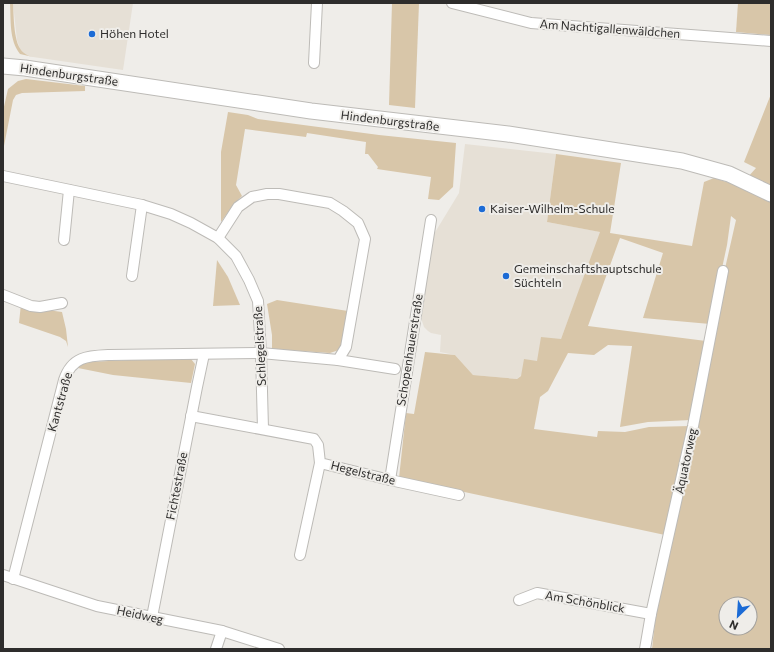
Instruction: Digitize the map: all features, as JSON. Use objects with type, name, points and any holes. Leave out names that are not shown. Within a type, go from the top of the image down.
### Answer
[{"type":"main road","name":"Hindenburgstraße","points":[[3,66],[33,69],[311,111],[508,134],[682,160],[729,174],[771,194]]},
{"type":"street","points":[[314,63],[317,3]]},
{"type":"street","name":"Am Nachtigallenwäldchen","points":[[452,3],[531,23],[771,41]]},
{"type":"street","name":"Schlegelstraße","points":[[3,176],[142,205],[171,214],[218,238],[236,256],[258,301],[263,429]]},
{"type":"street","points":[[64,240],[69,190]]},
{"type":"street","points":[[218,238],[238,207],[252,197],[267,194],[279,194],[330,203],[358,223],[365,239],[346,347],[338,360]]},
{"type":"street","points":[[132,276],[142,205]]},
{"type":"street","name":"Schopenhauerstraße","points":[[390,480],[432,220]]},
{"type":"street","name":"Äquatorweg","points":[[645,649],[651,614],[693,426],[722,271]]},
{"type":"street","points":[[3,295],[32,306],[40,307],[62,303]]},
{"type":"street","name":"Kantstraße","points":[[13,579],[67,369],[75,361],[94,356],[261,352],[338,360],[395,369]]},
{"type":"street","name":"Fichtestraße","points":[[152,617],[204,354]]},
{"type":"street","name":"Hegelstraße","points":[[191,416],[314,439],[318,445],[320,463],[459,495]]},
{"type":"street","points":[[300,555],[320,463]]},
{"type":"street","name":"Heidweg","points":[[3,575],[97,606],[222,631],[279,649]]},
{"type":"street","name":"Am Schönblick","points":[[520,600],[537,593],[651,614]]},
{"type":"street","points":[[216,649],[222,631]]},
{"type":"shaded area","points":[[10,3],[13,3],[16,37],[20,49],[27,55],[33,57],[20,54],[16,49],[11,30]]},
{"type":"shaded area","points":[[13,3],[133,3],[123,70],[33,57],[24,54],[20,49],[17,40]]},
{"type":"shaded area","points":[[392,3],[419,3],[415,108],[389,105]]},
{"type":"shaded area","points":[[738,3],[771,3],[771,35],[736,32]]},
{"type":"shaded area","points":[[26,79],[85,86],[85,91],[22,93],[16,95],[13,100],[3,151],[3,111],[8,89],[18,81]]},
{"type":"shaded area","points":[[771,94],[771,187],[748,177],[756,168],[744,162]]},
{"type":"shaded area","points":[[228,112],[248,115],[258,119],[379,135],[456,143],[453,187],[439,200],[428,199],[431,177],[377,169],[378,167],[368,154],[365,154],[366,142],[307,133],[306,137],[245,129],[236,185],[242,196],[233,205],[221,222],[221,152]]},
{"type":"shaded area","name":"Gemeinschaftshauptschule Süchteln","points":[[465,144],[556,154],[547,222],[601,232],[561,339],[517,379],[473,375],[455,355],[440,352],[441,335],[428,331],[424,327],[421,318],[434,234],[459,193]]},
{"type":"shaded area","points":[[556,154],[621,163],[610,233],[692,246],[704,182],[714,178],[736,185],[771,201],[771,649],[652,649],[656,613],[736,220],[731,216],[727,245],[710,324],[643,318],[663,253],[620,238],[588,326],[706,341],[691,420],[648,422],[620,427],[632,346],[608,345],[594,355],[568,353],[548,391],[540,397],[534,429],[597,437],[598,431],[625,432],[649,427],[690,426],[665,535],[399,478],[406,413],[414,414],[425,352],[455,355],[473,375],[517,379],[521,376],[524,359],[537,361],[541,337],[561,339],[600,232],[547,222]]},
{"type":"shaded area","points":[[217,260],[228,277],[240,305],[213,306]]},
{"type":"shaded area","points":[[277,300],[348,311],[343,342],[339,350],[330,353],[272,349],[272,335],[267,304]]},
{"type":"shaded area","points":[[21,304],[32,308],[62,312],[68,347],[66,341],[60,337],[19,323]]},
{"type":"shaded area","points":[[191,359],[195,364],[191,383],[113,375],[78,368],[78,366],[88,362]]},
{"type":"place","name":"Höhen Hotel","points":[[92,34]]},
{"type":"place","name":"Kaiser-Wilhelm-Schule","points":[[482,209]]},
{"type":"place","name":"Gemeinschaftshauptschule Süchteln","points":[[506,276]]}]
